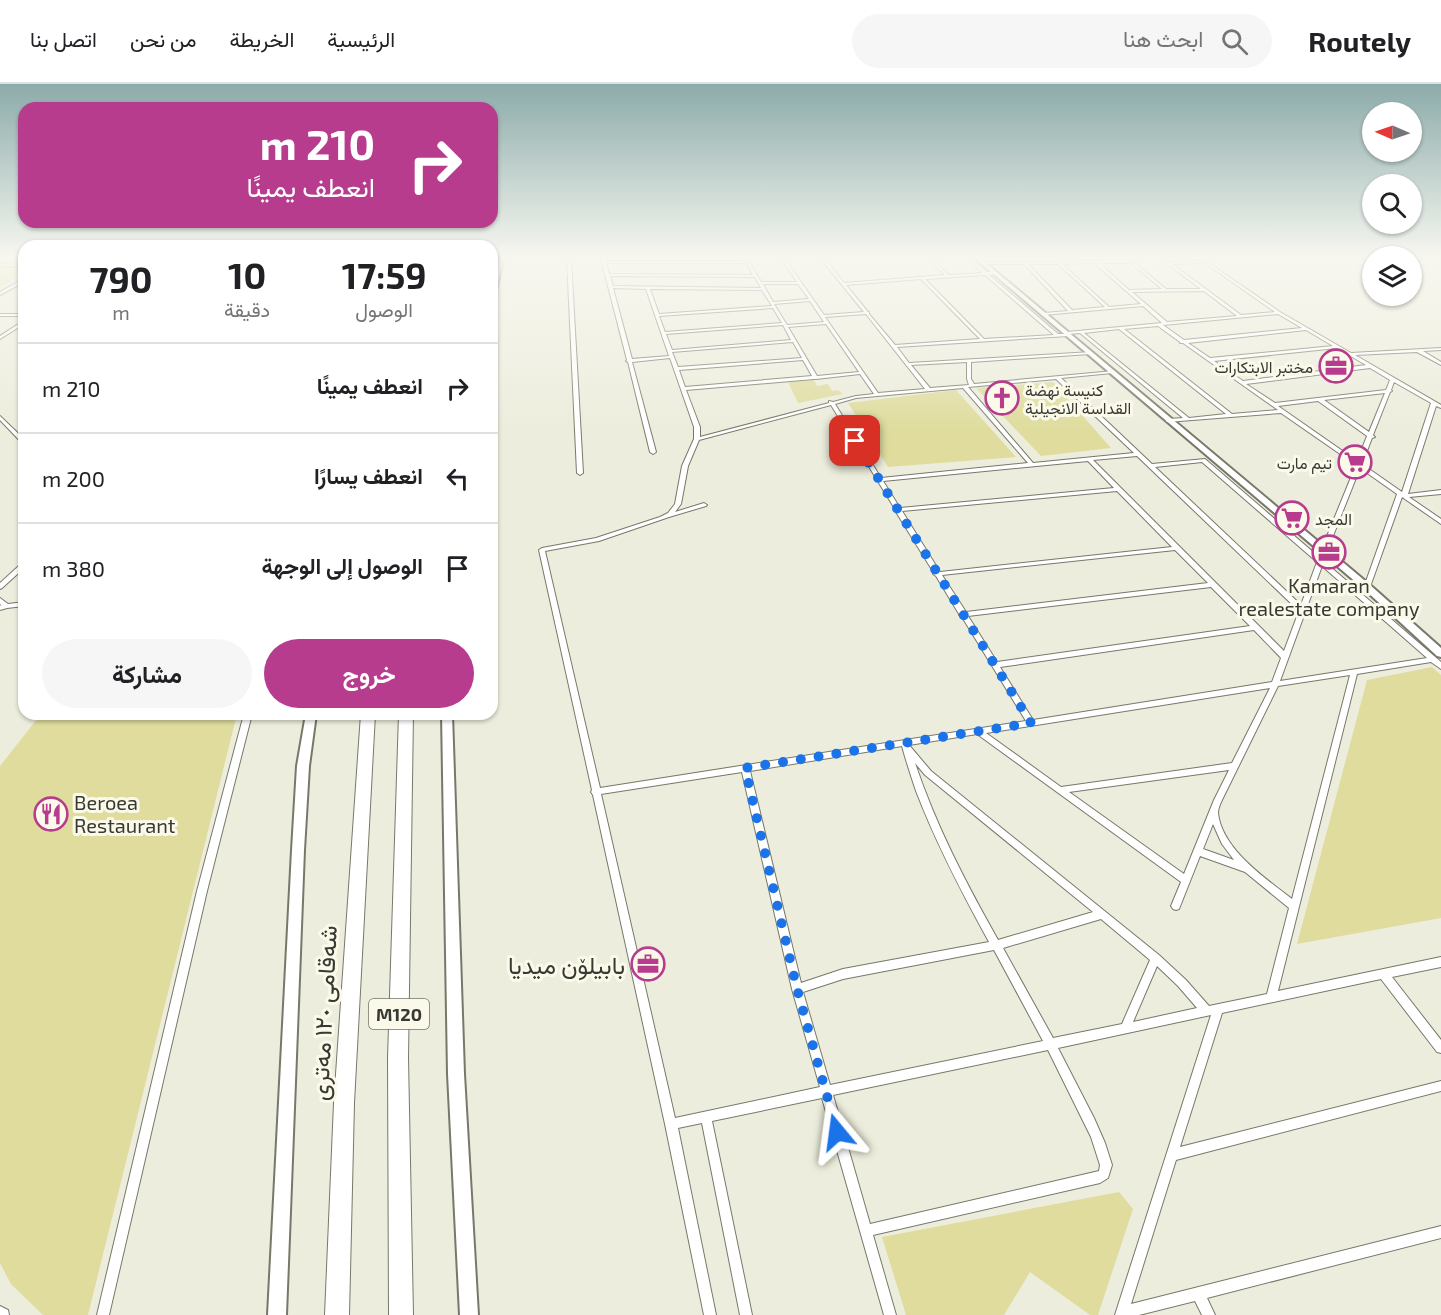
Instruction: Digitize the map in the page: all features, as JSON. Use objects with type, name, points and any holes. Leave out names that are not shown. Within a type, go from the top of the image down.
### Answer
[{"type":"highway","name":"شەقامی ١٢٠ مەتری","points":[[337,1315],[344,1103],[368,720]]},
{"type":"highway","name":"M120","points":[[401,1315],[398,1058],[406,720]]},
{"type":"main road","points":[[1047,316],[1367,587],[1441,654]]},
{"type":"main road","points":[[277,1315],[303,766],[310,720]]},
{"type":"main road","points":[[447,720],[455,1063],[469,1315]]},
{"type":"street","points":[[572,316],[580,473]]},
{"type":"street","points":[[617,316],[652,452]]},
{"type":"street","points":[[657,316],[696,423],[697,439],[685,466],[678,504],[665,517]]},
{"type":"street","points":[[780,316],[816,378]]},
{"type":"street","points":[[823,316],[877,394]]},
{"type":"street","points":[[871,316],[928,389]]},
{"type":"street","points":[[960,316],[983,340]]},
{"type":"street","points":[[1037,316],[1056,334]]},
{"type":"street","points":[[1158,316],[1166,324]]},
{"type":"street","points":[[896,346],[1068,334],[1246,316]]},
{"type":"street","points":[[1285,316],[1441,407]]},
{"type":"street","points":[[663,333],[828,323]]},
{"type":"street","points":[[1158,324],[1441,522]]},
{"type":"street","points":[[0,338],[18,326]]},
{"type":"street","points":[[1120,328],[1231,416]]},
{"type":"street","points":[[1182,342],[1308,329]]},
{"type":"street","points":[[1081,332],[1187,419]]},
{"type":"street","points":[[669,351],[795,341]]},
{"type":"street","points":[[1208,360],[1339,347]]},
{"type":"street","points":[[1351,354],[1441,349]]},
{"type":"street","points":[[1417,350],[1441,364]]},
{"type":"street","points":[[909,364],[1090,353]]},
{"type":"street","points":[[628,361],[672,357]]},
{"type":"street","points":[[676,369],[805,359]]},
{"type":"street","points":[[969,360],[969,379],[972,385]]},
{"type":"street","points":[[1241,383],[1371,366]]},
{"type":"street","points":[[697,439],[831,402],[877,394],[1112,372]]},
{"type":"street","points":[[683,389],[861,373]]},
{"type":"street","points":[[1057,377],[1302,610]]},
{"type":"street","points":[[1324,551],[1372,437],[1393,379]]},
{"type":"street","points":[[964,386],[1031,465]]},
{"type":"street","points":[[1273,405],[1390,391]]},
{"type":"street","points":[[1320,400],[1372,437]]},
{"type":"street","points":[[831,402],[936,574],[997,665],[1031,723]]},
{"type":"street","points":[[1367,587],[1434,403]]},
{"type":"street","points":[[1170,421],[1282,411]]},
{"type":"street","points":[[0,417],[18,436]]},
{"type":"street","points":[[879,480],[1138,454]]},
{"type":"street","points":[[1089,459],[1211,585],[1285,657]]},
{"type":"street","points":[[1151,466],[1203,460],[1441,666]]},
{"type":"street","points":[[897,510],[1118,489]]},
{"type":"street","points":[[1402,495],[1441,492]]},
{"type":"street","points":[[704,505],[597,540],[542,550],[671,1124],[710,1315]]},
{"type":"street","points":[[936,574],[1176,548]]},
{"type":"street","points":[[1176,906],[1213,811],[1275,685],[1320,562]]},
{"type":"street","points":[[0,587],[18,570]]},
{"type":"street","points":[[962,615],[1211,585]]},
{"type":"street","points":[[0,600],[3,607],[18,605]]},
{"type":"street","points":[[997,665],[1254,628]]},
{"type":"street","points":[[596,792],[1432,659]]},
{"type":"street","points":[[1271,998],[1354,672]]},
{"type":"street","points":[[103,1315],[202,891],[246,720]]},
{"type":"street","points":[[978,731],[1186,881]]},
{"type":"street","points":[[905,744],[928,773],[1156,958],[1212,1010]]},
{"type":"street","points":[[866,1231],[1100,1177],[1104,1174],[1105,1159],[1052,1044],[954,866],[929,814],[905,744]]},
{"type":"street","points":[[1060,790],[1234,766]]},
{"type":"street","points":[[745,768],[797,989],[890,1315]]},
{"type":"street","points":[[1213,811],[1217,827],[1226,844],[1249,869],[1294,906]]},
{"type":"street","points":[[1197,851],[1249,869]]},
{"type":"street","points":[[797,989],[851,972],[998,945],[1102,914]]},
{"type":"street","points":[[1125,1029],[1156,958]]},
{"type":"street","points":[[671,1124],[1441,962]]},
{"type":"street","points":[[1383,974],[1441,1048]]},
{"type":"street","points":[[1121,1314],[1172,1155],[1212,1010]]},
{"type":"street","points":[[1172,1155],[1441,1086]]},
{"type":"street","points":[[706,1117],[746,1315]]},
{"type":"street","points":[[1121,1314],[1441,1232]]},
{"type":"street","points":[[1199,1293],[1209,1315]]},
{"type":"shaded area","points":[[814,380],[817,386],[828,384],[832,391],[838,390],[843,394],[798,403],[788,382]]},
{"type":"shaded area","points":[[1053,382],[1111,448],[1041,456],[976,388]]},
{"type":"shaded area","points":[[956,390],[1016,457],[888,467],[848,403]]},
{"type":"shaded area","points":[[1432,667],[1441,675],[1441,918],[1297,944],[1367,680]]},
{"type":"shaded area","points":[[36,720],[236,720],[88,1315],[43,1315],[11,1284],[0,1263],[0,766]]},
{"type":"shaded area","points":[[1119,1192],[1133,1209],[1098,1315],[1090,1315],[1030,1272],[1004,1315],[906,1315],[882,1237]]},
{"type":"place","name":"مختبر الابتكارات","points":[[1336,366]]},
{"type":"place","name":"كنيسة نهضة القداسة الانجيلية","points":[[1002,398]]},
{"type":"place","name":"تيم مارت","points":[[1355,462]]},
{"type":"place","name":"المجد","points":[[1292,518]]},
{"type":"place","name":"Kamaran realestate company","points":[[1329,552]]},
{"type":"place","name":"Beroea Restaurant","points":[[51,814]]},
{"type":"place","name":"بابیلۆن میدیا","points":[[648,964]]},
{"type":"route","points":[[837,1132],[797,989],[745,768],[1031,723],[997,665],[962,615],[855,441]]}]
